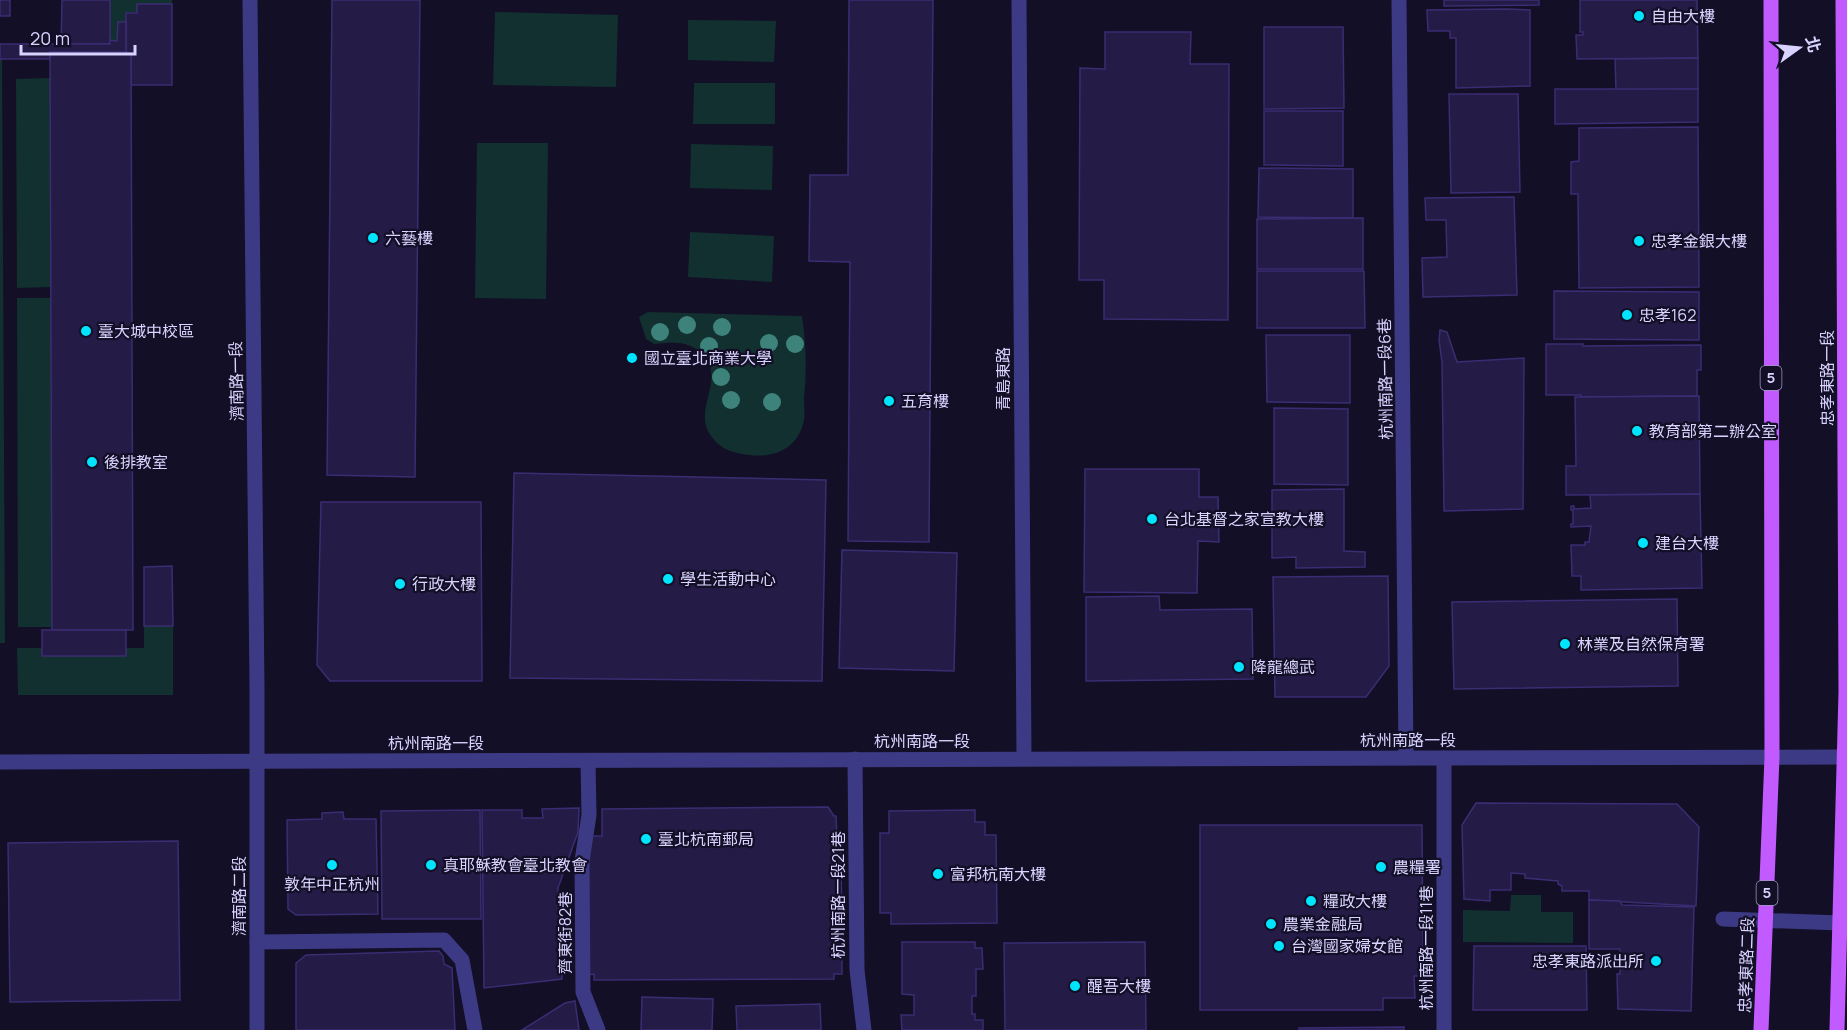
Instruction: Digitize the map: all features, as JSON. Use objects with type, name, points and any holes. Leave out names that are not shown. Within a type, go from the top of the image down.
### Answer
[{"type":"main road","name":"5","points":[[1771,0],[1772,757]]},
{"type":"main road","name":"忠孝東路一段","points":[[1843,0],[1846,270],[1846,757]]},
{"type":"main road","name":"忠孝東路二段","points":[[1761,1030],[1772,757]]},
{"type":"main road","points":[[1837,1030],[1846,757]]},
{"type":"street","name":"濟南路一段","points":[[250,0],[258,762]]},
{"type":"street","name":"青島東路","points":[[1019,0],[1024,759]]},
{"type":"street","name":"杭州南路一段6巷","points":[[1399,0],[1406,758]]},
{"type":"street","name":"杭州南路一段","points":[[0,762],[1846,757]]},
{"type":"street","name":"杭州南路一段11巷","points":[[1444,758],[1444,1030]]},
{"type":"street","name":"杭州南路一段21巷","points":[[855,759],[857,970],[864,1030]]},
{"type":"street","name":"齊東街82巷","points":[[588,761],[589,815],[582,861],[583,992],[598,1030]]},
{"type":"street","name":"濟南路二段","points":[[257,1030],[258,762]]},
{"type":"street","points":[[1723,919],[1841,923]]},
{"type":"street","points":[[257,942],[444,940],[462,960],[476,1030]]},
{"type":"green space","points":[[110,0],[172,0],[172,4],[137,4],[137,12],[126,13],[126,22],[118,23],[117,41],[110,40]]},
{"type":"green space","points":[[495,12],[618,15],[616,87],[493,85]]},
{"type":"green space","points":[[688,20],[776,21],[774,62],[688,60]]},
{"type":"green space","points":[[0,59],[2,59],[5,643],[0,643]]},
{"type":"green space","points":[[50,78],[51,287],[17,288],[16,79]]},
{"type":"green space","points":[[694,83],[775,83],[775,124],[693,124]]},
{"type":"green space","points":[[477,143],[548,143],[546,299],[475,298]]},
{"type":"green space","points":[[691,144],[773,146],[772,190],[690,188]]},
{"type":"green space","points":[[690,232],[774,236],[772,282],[688,277]]},
{"type":"green space","points":[[17,298],[51,298],[52,627],[18,627]]},
{"type":"green space","points":[[648,312],[802,316],[806,357],[804,417],[801,430],[791,445],[776,453],[759,456],[730,451],[720,446],[708,431],[705,422],[711,384],[709,365],[704,356],[693,347],[675,343],[654,344],[646,339],[639,317]]},
{"type":"green space","points":[[144,626],[173,626],[173,695],[18,695],[17,648],[144,648]]},
{"type":"green space","points":[[1511,895],[1541,895],[1541,912],[1573,912],[1573,943],[1463,942],[1463,910],[1510,911]]},
{"type":"building","points":[[0,0],[10,0],[10,16],[0,16]]},
{"type":"building","points":[[62,0],[110,0],[110,44],[61,44]]},
{"type":"building","name":"六藝樓","points":[[332,0],[420,0],[415,477],[327,475]]},
{"type":"building","name":"五育樓","points":[[849,0],[933,0],[929,542],[848,541],[850,262],[809,261],[810,175],[848,175]]},
{"type":"building","points":[[1444,0],[1539,0],[1539,5],[1444,6]]},
{"type":"building","name":"自由大樓","points":[[1580,0],[1697,0],[1698,58],[1577,59],[1576,35],[1583,35],[1583,32],[1580,32]]},
{"type":"building","points":[[137,4],[172,4],[172,85],[131,85],[131,53],[126,52],[126,13],[137,13]]},
{"type":"building","points":[[1427,10],[1530,10],[1530,86],[1456,88],[1456,38],[1450,38],[1450,31],[1428,31]]},
{"type":"building","points":[[118,22],[126,22],[126,52],[50,52],[50,59],[0,59],[0,44],[110,44],[110,40],[117,41]]},
{"type":"building","points":[[1264,27],[1343,27],[1344,108],[1264,109]]},
{"type":"building","points":[[1105,32],[1191,32],[1190,64],[1229,64],[1228,320],[1104,319],[1104,280],[1079,280],[1080,68],[1105,69]]},
{"type":"building","name":"後排教室","points":[[50,52],[131,53],[133,630],[52,630]]},
{"type":"building","points":[[1698,58],[1698,89],[1616,90],[1615,59]]},
{"type":"building","points":[[1555,89],[1698,89],[1698,122],[1555,124]]},
{"type":"building","points":[[1449,94],[1518,94],[1520,192],[1451,193]]},
{"type":"building","points":[[1264,111],[1343,111],[1343,166],[1264,165]]},
{"type":"building","name":"忠孝金銀大樓","points":[[1698,127],[1699,287],[1579,288],[1578,194],[1571,194],[1571,162],[1579,161],[1579,128]]},
{"type":"building","points":[[1259,168],[1353,169],[1353,218],[1258,217]]},
{"type":"building","points":[[1514,197],[1517,295],[1423,297],[1422,258],[1447,257],[1446,220],[1426,220],[1425,198]]},
{"type":"building","points":[[1363,218],[1363,269],[1257,269],[1257,219]]},
{"type":"building","points":[[1257,271],[1364,271],[1365,328],[1257,328]]},
{"type":"building","name":"忠孝162","points":[[1554,291],[1699,292],[1699,340],[1554,339]]},
{"type":"building","points":[[1440,330],[1447,332],[1457,362],[1524,358],[1523,509],[1444,511]]},
{"type":"building","points":[[1266,335],[1350,335],[1350,403],[1267,402]]},
{"type":"building","points":[[1546,344],[1701,345],[1701,370],[1697,370],[1697,396],[1546,395]]},
{"type":"building","name":"教育部第二辦公室","points":[[1699,396],[1700,494],[1566,495],[1566,466],[1576,466],[1575,397]]},
{"type":"building","points":[[1274,408],[1348,409],[1348,485],[1274,484]]},
{"type":"building","name":"台北基督之家宣教大樓","points":[[1085,469],[1199,469],[1199,497],[1218,497],[1219,542],[1198,541],[1197,593],[1084,592]]},
{"type":"building","name":"學生活動中心","points":[[514,473],[826,480],[822,681],[510,678]]},
{"type":"building","points":[[1344,489],[1344,551],[1365,552],[1365,567],[1296,568],[1296,557],[1272,558],[1272,490]]},
{"type":"building","name":"建台大樓","points":[[1700,494],[1702,588],[1581,590],[1581,576],[1572,576],[1571,545],[1585,545],[1585,542],[1589,542],[1591,526],[1571,527],[1573,510],[1571,506],[1574,506],[1574,509],[1591,508],[1590,495]]},
{"type":"building","name":"行政大樓","points":[[321,502],[481,502],[482,681],[330,681],[317,665]]},
{"type":"building","points":[[842,550],[957,553],[954,671],[839,668]]},
{"type":"building","points":[[172,566],[173,626],[144,626],[144,567]]},
{"type":"building","points":[[1388,576],[1389,666],[1366,697],[1275,697],[1273,577]]},
{"type":"building","points":[[1159,596],[1160,610],[1252,609],[1253,679],[1086,681],[1086,597]]},
{"type":"building","name":"林業及自然保育署","points":[[1677,599],[1678,686],[1454,689],[1452,602]]},
{"type":"building","points":[[42,630],[126,630],[126,656],[42,656]]},
{"type":"building","points":[[1476,803],[1677,804],[1699,827],[1696,906],[1589,900],[1589,891],[1562,891],[1562,886],[1558,884],[1558,881],[1525,878],[1525,874],[1511,873],[1511,890],[1490,890],[1490,901],[1464,899],[1462,825]]},
{"type":"building","points":[[828,807],[836,816],[837,837],[841,837],[842,974],[834,974],[834,979],[594,980],[594,974],[587,975],[588,836],[602,836],[602,809]]},
{"type":"building","points":[[579,808],[578,832],[558,888],[562,979],[484,988],[482,810],[522,810],[522,818],[543,818],[542,809]]},
{"type":"building","name":"真耶穌教會臺北教會","points":[[480,810],[481,919],[382,919],[381,811]]},
{"type":"building","name":"富邦杭南大樓","points":[[975,810],[975,822],[985,822],[985,835],[996,835],[997,923],[891,924],[891,913],[880,913],[880,833],[889,833],[889,811]]},
{"type":"building","name":"敦年中正杭州","points":[[343,812],[344,819],[376,819],[378,914],[296,915],[288,909],[287,820],[322,819],[322,813]]},
{"type":"building","name":"糧政大樓","points":[[1200,825],[1422,825],[1423,976],[1414,976],[1415,998],[1383,998],[1383,1010],[1200,1010]]},
{"type":"building","points":[[178,841],[180,1000],[10,1002],[8,843]]},
{"type":"building","name":"忠孝東路派出所","points":[[1589,900],[1620,901],[1622,905],[1694,907],[1691,1011],[1618,1009],[1617,974],[1620,974],[1620,949],[1589,949]]},
{"type":"building","points":[[902,942],[975,942],[975,948],[982,948],[983,969],[976,969],[976,996],[972,996],[972,1014],[975,1014],[975,1020],[983,1020],[983,1030],[902,1030],[901,1015],[914,1015],[914,995],[902,994]]},
{"type":"building","name":"醒吾大樓","points":[[1145,942],[1146,1030],[1005,1030],[1004,943]]},
{"type":"building","points":[[1474,946],[1586,946],[1587,1010],[1473,1010]]},
{"type":"building","points":[[439,951],[443,956],[444,964],[452,968],[455,1030],[296,1030],[296,963],[306,955]]},
{"type":"building","points":[[642,997],[713,999],[712,1030],[641,1030]]},
{"type":"building","points":[[575,1001],[579,1030],[522,1030],[565,1003]]},
{"type":"building","points":[[820,1004],[821,1030],[737,1030],[736,1006]]},
{"type":"building","points":[[1404,1027],[1404,1030],[1299,1030],[1299,1028]]},
{"type":"place","name":"自由大樓","points":[[1639,16]]},
{"type":"place","name":"六藝樓","points":[[373,238]]},
{"type":"place","name":"忠孝金銀大樓","points":[[1639,241]]},
{"type":"place","name":"忠孝162","points":[[1627,315]]},
{"type":"place","name":"臺大城中校區","points":[[86,331]]},
{"type":"place","name":"國立臺北商業大學","points":[[632,358]]},
{"type":"place","name":"五育樓","points":[[889,401]]},
{"type":"place","name":"教育部第二辦公室","points":[[1637,431]]},
{"type":"place","name":"後排教室","points":[[92,462]]},
{"type":"place","name":"台北基督之家宣教大樓","points":[[1152,519]]},
{"type":"place","name":"建台大樓","points":[[1643,543]]},
{"type":"place","name":"學生活動中心","points":[[668,579]]},
{"type":"place","name":"行政大樓","points":[[400,584]]},
{"type":"place","name":"林業及自然保育署","points":[[1565,644]]},
{"type":"place","name":"降龍總武","points":[[1239,667]]},
{"type":"place","name":"臺北杭南郵局","points":[[646,839]]},
{"type":"place","name":"敦年中正杭州","points":[[332,865]]},
{"type":"place","name":"真耶穌教會臺北教會","points":[[431,865]]},
{"type":"place","name":"農糧署","points":[[1381,867]]},
{"type":"place","name":"富邦杭南大樓","points":[[938,874]]},
{"type":"place","name":"糧政大樓","points":[[1311,901]]},
{"type":"place","name":"農業金融局","points":[[1271,924]]},
{"type":"place","name":"台灣國家婦女館","points":[[1279,946]]},
{"type":"place","name":"忠孝東路派出所","points":[[1656,961]]},
{"type":"place","name":"醒吾大樓","points":[[1075,986]]}]
